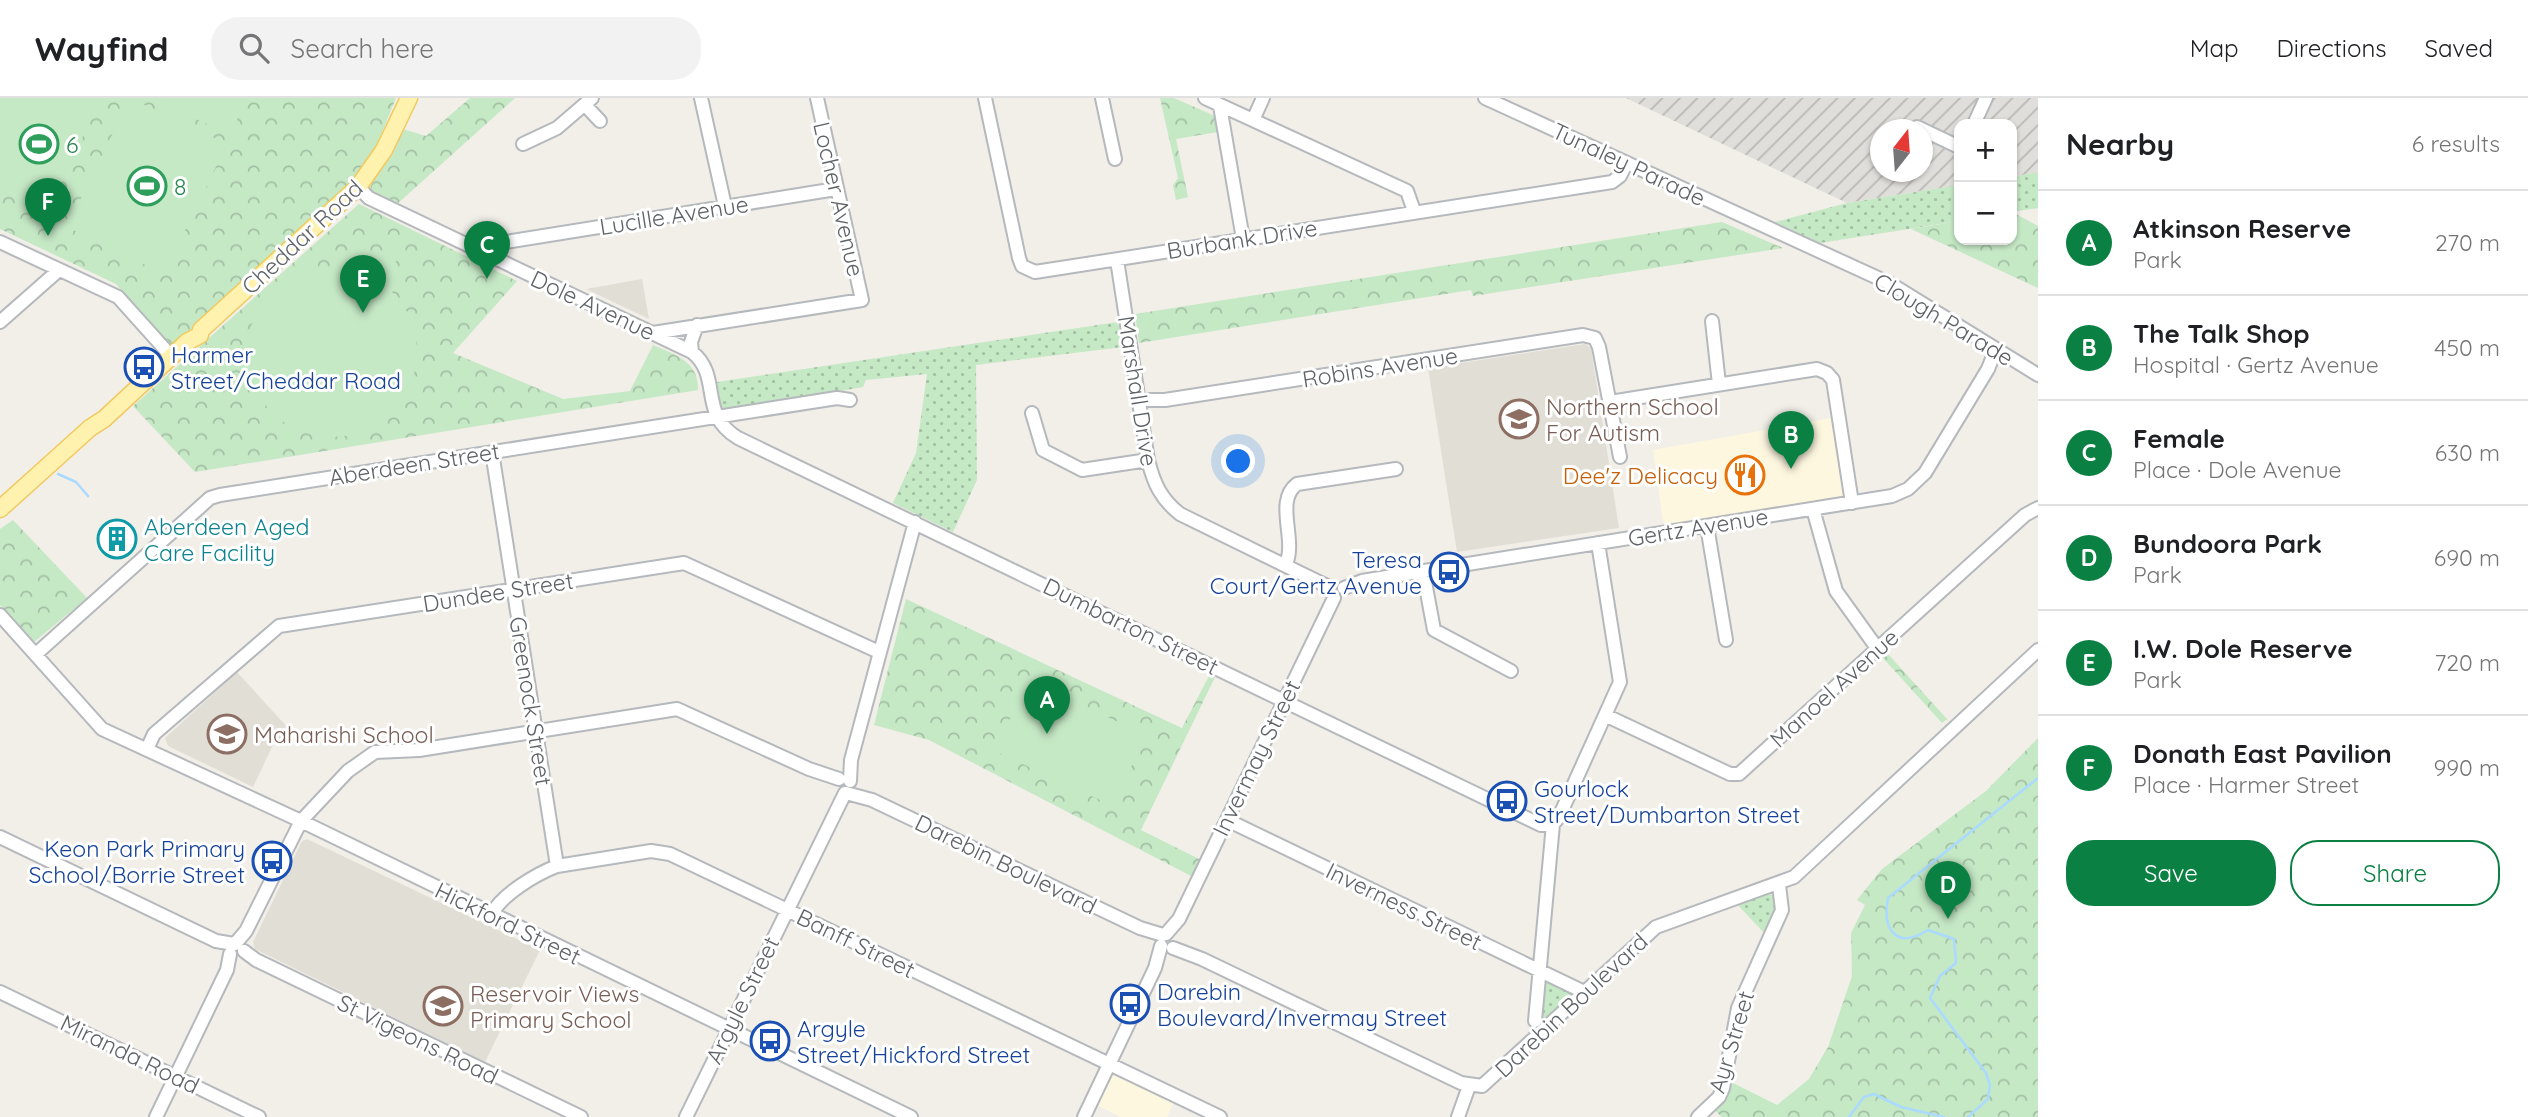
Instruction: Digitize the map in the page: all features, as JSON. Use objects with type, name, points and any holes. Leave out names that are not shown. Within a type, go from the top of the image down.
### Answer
[{"type":"main road","name":"Cheddar Road","points":[[0,509],[90,428],[104,419],[187,342],[200,335],[201,330],[358,187],[384,150],[409,98]]},
{"type":"street","points":[[701,98],[724,206]]},
{"type":"street","name":"Locher Avenue","points":[[653,333],[862,300],[817,98]]},
{"type":"street","name":"Burbank Drive","points":[[985,98],[1022,266],[1035,272],[1612,182],[1620,176],[1626,164]]},
{"type":"street","points":[[1102,98],[1115,159]]},
{"type":"street","points":[[1205,98],[1407,191],[1414,211]]},
{"type":"street","points":[[1253,120],[1263,98]]},
{"type":"street","name":"Tunaley Parade","points":[[1485,98],[1772,232]]},
{"type":"street","points":[[1976,119],[1986,98]]},
{"type":"street","points":[[523,144],[557,128],[588,102],[600,121]]},
{"type":"street","points":[[1220,106],[1243,239]]},
{"type":"street","points":[[1933,135],[1954,145]]},
{"type":"street","name":"Dole Avenue","points":[[358,187],[369,198],[692,352]]},
{"type":"street","name":"Lucille Avenue","points":[[474,247],[836,189]]},
{"type":"street","name":"Clough Parade","points":[[1772,232],[1891,284],[2038,375]]},
{"type":"street","points":[[0,242],[118,297],[171,356]]},
{"type":"street","points":[[510,265],[512,242]]},
{"type":"street","name":"Marshall Drive","points":[[1117,260],[1148,460],[1153,482],[1165,502],[1181,514],[1336,591]]},
{"type":"street","points":[[0,322],[59,270]]},
{"type":"street","points":[[1712,321],[1719,384]]},
{"type":"street","points":[[697,325],[691,342],[692,352],[707,374],[715,416]]},
{"type":"street","name":"Robins Avenue","points":[[1139,404],[1583,335],[1595,338],[1610,402]]},
{"type":"street","name":"Gertz Avenue","points":[[1336,591],[1362,581],[1892,496],[1917,482],[1999,351]]},
{"type":"street","points":[[1620,457],[1610,402],[1818,369],[1833,380],[1852,503]]},
{"type":"street","name":"Aberdeen Street","points":[[36,654],[210,498],[715,416],[837,398],[850,400]]},
{"type":"street","points":[[1032,412],[1043,450],[1082,470],[1148,460]]},
{"type":"street","name":"Dumbarton Street","points":[[715,416],[738,438],[1541,825],[1552,824]]},
{"type":"street","name":"Greenock Street","points":[[492,452],[557,866]]},
{"type":"street","points":[[1286,564],[1292,552],[1285,499],[1288,490],[1297,484],[1396,469]]},
{"type":"street","name":"Manoel Avenue","points":[[1607,716],[1730,774],[1738,774],[2025,515],[2038,508]]},
{"type":"street","points":[[1813,509],[1830,580],[1877,648]]},
{"type":"street","name":"Argyle Street","points":[[686,1117],[835,808],[851,760],[915,522]]},
{"type":"street","points":[[1707,526],[1726,640]]},
{"type":"street","points":[[1535,1021],[1552,824],[1559,817],[1607,716],[1620,682],[1598,543]]},
{"type":"street","name":"Dundee Street","points":[[146,748],[155,734],[279,626],[684,563],[699,567],[879,652]]},
{"type":"street","points":[[1423,571],[1434,630],[1511,671]]},
{"type":"street","name":"Invermay Street","points":[[1084,1117],[1336,591]]},
{"type":"street","name":"Hickford Street","points":[[0,615],[102,729],[301,821],[911,1117]]},
{"type":"street","name":"Darebin Boulevard","points":[[236,951],[301,821],[338,784],[369,761],[409,750],[677,709],[809,769],[1473,1087],[1489,1082],[1582,991],[1656,927],[1762,887],[1779,885],[1794,877],[2038,650]]},
{"type":"street","name":"Inverness Street","points":[[1227,820],[1582,991]]},
{"type":"street","name":"St Vigeons Road","points":[[0,836],[580,1117]]},
{"type":"street","name":"Banff Street","points":[[492,914],[496,905],[546,870],[557,866],[651,851],[670,854],[1220,1117]]},
{"type":"street","name":"Ayr Street","points":[[1698,1117],[1719,1097],[1723,1088],[1738,1008],[1782,910],[1779,885]]},
{"type":"street","points":[[156,1117],[236,951]]},
{"type":"street","name":"Miranda Road","points":[[0,992],[260,1117]]},
{"type":"street","points":[[1460,1114],[1473,1101],[1473,1087]]},
{"type":"shaded area","points":[[1626,98],[2038,98],[2038,172],[2017,176],[2017,119],[1954,119],[1954,186],[1847,203]]},
{"type":"shaded area","points":[[642,279],[649,319],[586,289]]},
{"type":"shaded area","name":"Northern School For Autism","points":[[1585,344],[1591,348],[1619,528],[1457,552],[1428,368]]},
{"type":"shaded area","points":[[1831,418],[1845,498],[1664,528],[1653,450]]},
{"type":"shaded area","name":"Maharishi School","points":[[237,672],[289,729],[273,745],[253,787],[168,746],[165,738]]},
{"type":"shaded area","name":"Reservoir Views Primary School","points":[[307,839],[540,950],[485,1062],[255,949],[253,942],[302,841]]},
{"type":"shaded area","points":[[1111,1069],[1175,1100],[1167,1117],[1121,1117],[1095,1104]]},
{"type":"green space","points":[[0,98],[396,98],[376,147],[344,192],[170,348],[116,284],[0,229]]},
{"type":"green space","name":"6","points":[[0,98],[101,98],[47,213],[0,191]]},
{"type":"green space","name":"8","points":[[130,98],[227,144],[164,274],[67,227]]},
{"type":"green space","points":[[154,98],[242,98],[233,137]]},
{"type":"green space","points":[[470,98],[515,98],[397,204],[369,190],[399,128],[426,136]]},
{"type":"green space","points":[[1160,98],[1174,98],[1215,116],[1218,132],[1176,139],[1188,197],[1176,200],[1173,185],[1178,178]]},
{"type":"green space","points":[[2038,172],[2038,208],[2017,211],[2017,176]]},
{"type":"green space","points":[[1954,186],[1954,222],[1820,243],[1775,222],[1847,203]]},
{"type":"green space","points":[[359,204],[517,281],[453,353],[563,399],[630,391],[653,345],[677,356],[690,366],[697,380],[698,390],[195,472],[133,406]]},
{"type":"green space","points":[[2017,215],[2038,226],[2038,288],[1911,229],[1954,222],[1954,245],[2017,245]]},
{"type":"green space","points":[[1722,222],[1783,248],[1473,296],[1471,290],[1139,343],[1135,314]]},
{"type":"green space","points":[[384,250],[398,257],[390,275],[375,268]]},
{"type":"green space","points":[[332,267],[364,274],[392,292],[410,320],[417,352],[410,384],[392,412],[364,430],[332,437],[300,430],[272,412],[254,384],[247,352],[254,320],[272,292],[300,274]]},
{"type":"green space","points":[[1118,322],[1123,347],[976,365],[977,480],[953,532],[893,503],[916,453],[927,374],[866,380],[863,387],[722,412],[717,382]]},
{"type":"green space","points":[[13,520],[87,598],[34,642],[0,605],[0,529]]},
{"type":"green space","points":[[906,599],[1182,728],[1210,674],[1215,677],[1141,830],[1201,860],[1193,877],[929,740],[874,725]]},
{"type":"green space","points":[[1887,653],[1947,719],[1942,723],[1882,657]]},
{"type":"green space","points":[[1028,680],[1146,735],[1113,806],[995,751]]},
{"type":"green space","points":[[2038,738],[2038,1117],[1722,1117],[1713,1109],[1727,1080],[1777,1105],[1809,1079],[1828,1047],[1852,976],[1851,933],[1865,905],[1857,900],[1882,869],[1986,791]]},
{"type":"green space","points":[[1765,892],[1774,896],[1777,907],[1765,934],[1736,903]]},
{"type":"green space","points":[[1545,980],[1574,994],[1539,1028]]},
{"type":"waterway","points":[[58,474],[76,482],[88,496]]},
{"type":"waterway","points":[[1968,1117],[1988,1099],[1990,1085],[1986,1073],[1930,998],[1940,976],[1956,963],[1954,939],[1928,930],[1907,938],[1894,934],[1887,919],[1888,898],[2038,778]]},
{"type":"waterway","points":[[1849,1117],[1864,1097],[1874,1094],[1901,1107],[1944,1117]]},
{"type":"place","name":"6","points":[[39,144]]},
{"type":"place","name":"8","points":[[147,186]]},
{"type":"place","name":"Donath East Pavilion","points":[[48,236]]},
{"type":"place","name":"Female","points":[[487,279]]},
{"type":"place","name":"I.W. Dole Reserve","points":[[363,313]]},
{"type":"place","name":"Harmer Street/Cheddar Road","points":[[144,367]]},
{"type":"place","name":"Northern School For Autism","points":[[1519,419]]},
{"type":"place","name":"The Talk Shop","points":[[1791,469]]},
{"type":"place","name":"Dee'z Delicacy","points":[[1745,475]]},
{"type":"place","name":"Aberdeen Aged Care Facility","points":[[117,539]]},
{"type":"place","name":"Teresa Court/Gertz Avenue","points":[[1449,572]]},
{"type":"place","name":"Maharishi School","points":[[227,734]]},
{"type":"place","name":"Atkinson Reserve","points":[[1047,734]]},
{"type":"place","name":"Gourlock Street/Dumbarton Street","points":[[1507,801]]},
{"type":"place","name":"Keon Park Primary School/Borrie Street","points":[[272,861]]},
{"type":"place","name":"Bundoora Park","points":[[1948,919]]},
{"type":"place","name":"Darebin Boulevard/Invermay Street","points":[[1130,1004]]},
{"type":"place","name":"Reservoir Views Primary School","points":[[443,1006]]},
{"type":"place","name":"Argyle Street/Hickford Street","points":[[770,1041]]}]
